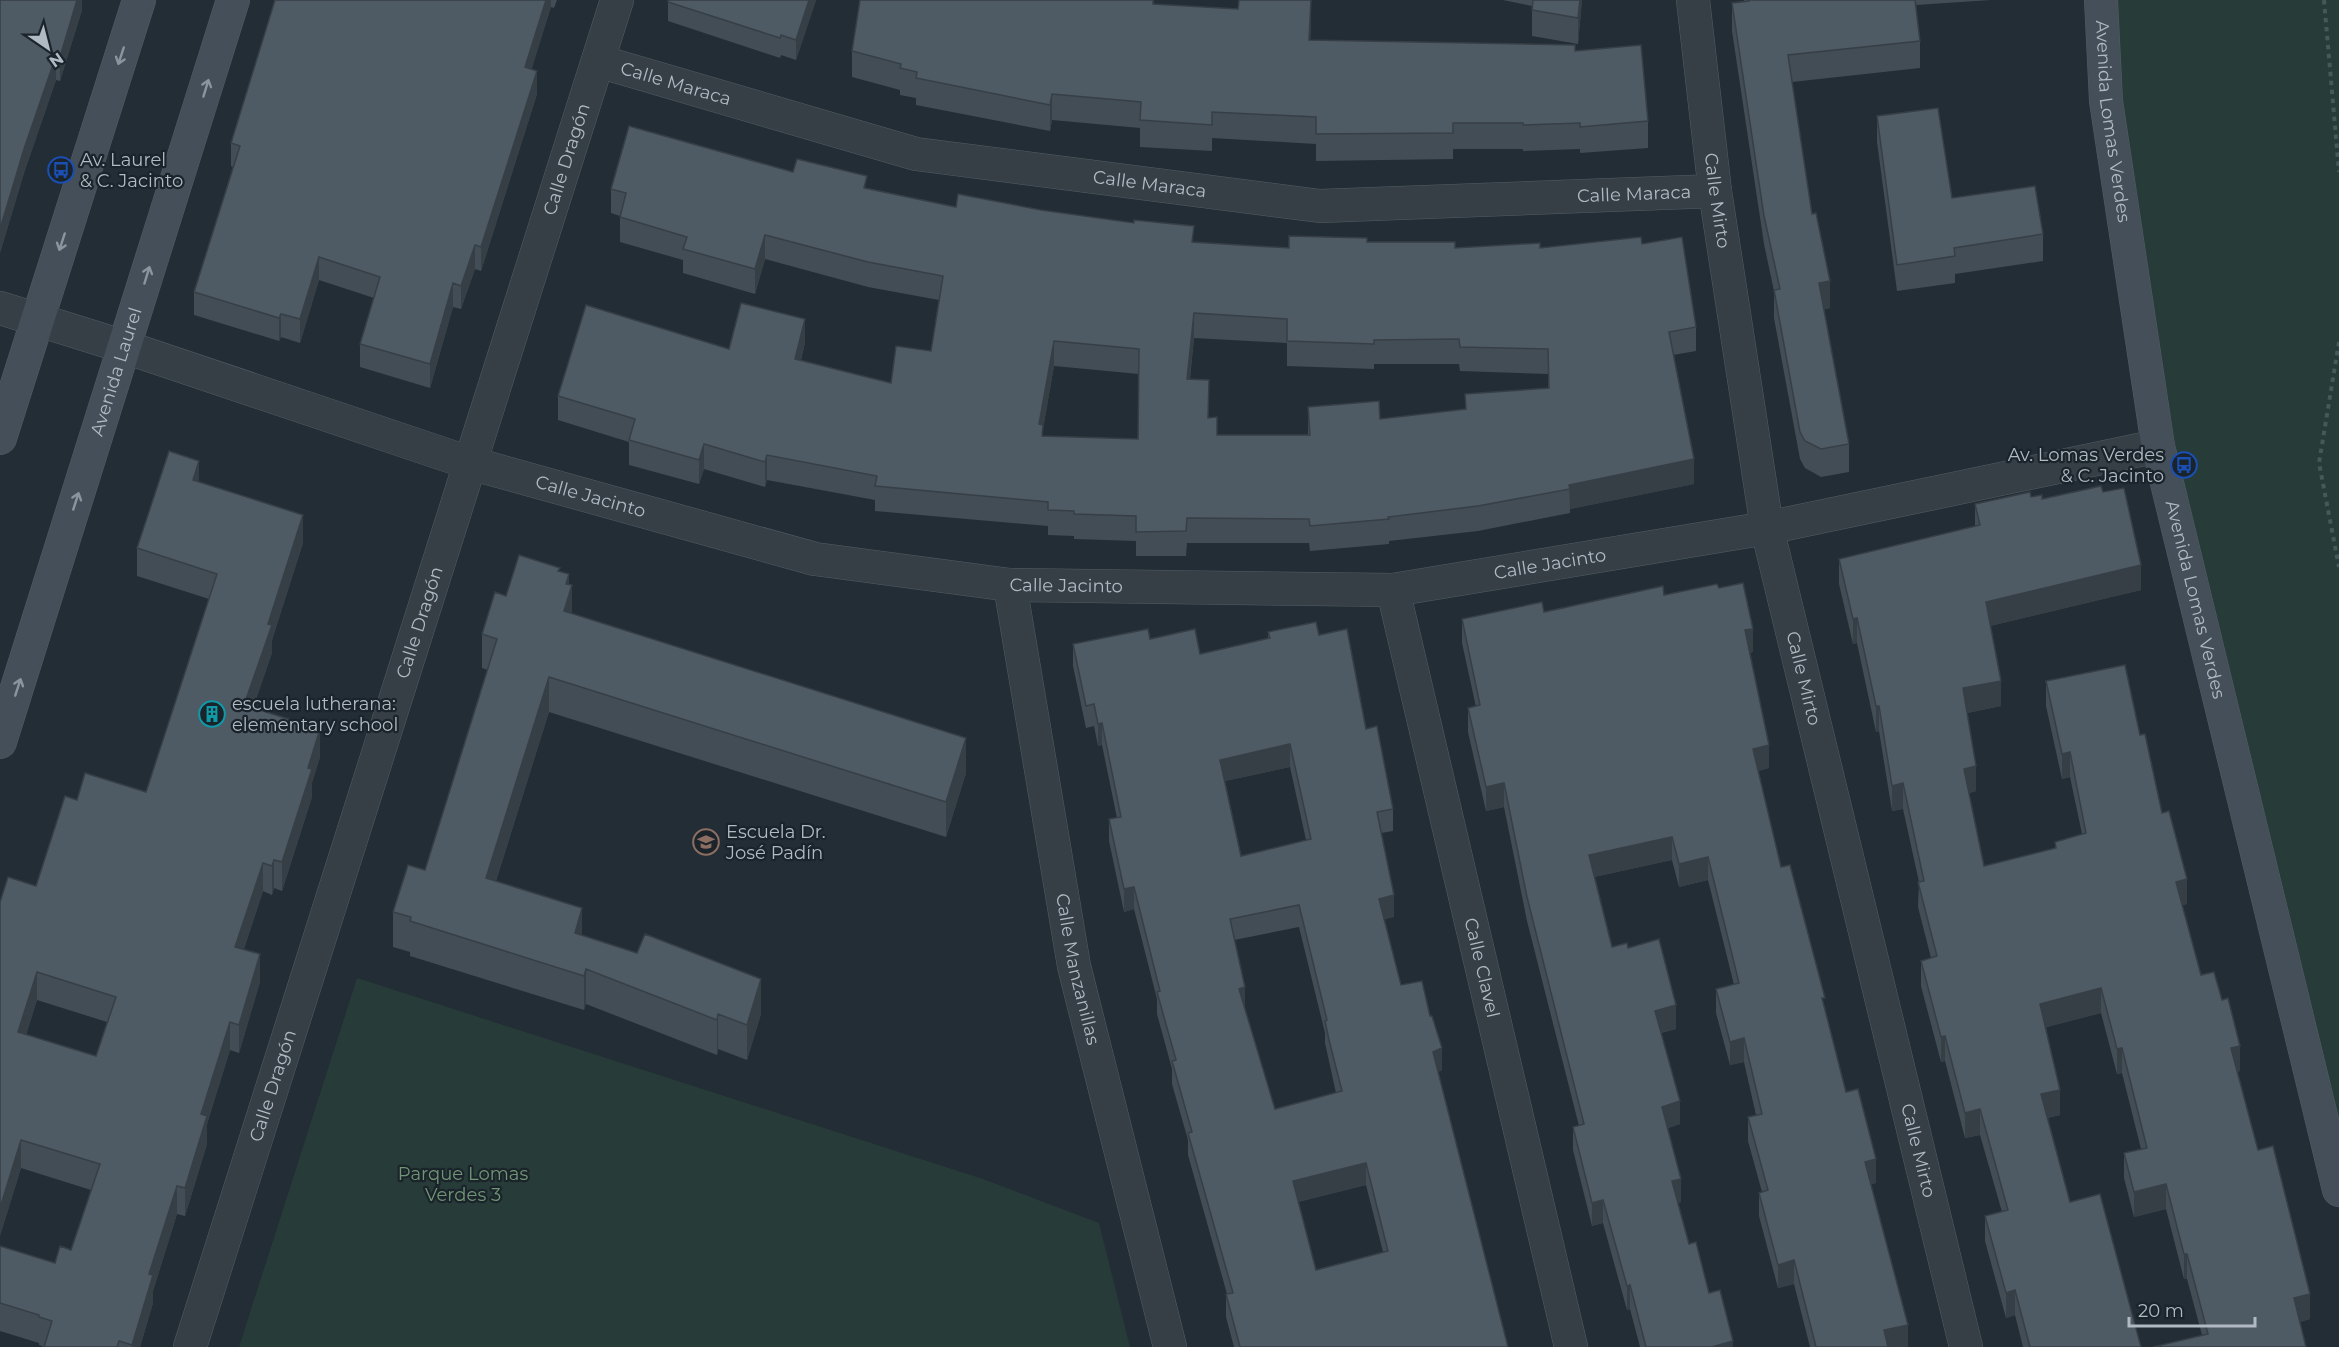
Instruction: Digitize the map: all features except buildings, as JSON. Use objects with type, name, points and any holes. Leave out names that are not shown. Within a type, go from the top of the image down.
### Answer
[{"type":"street","points":[[0,438],[139,0]]},
{"type":"street","name":"Avenida Laurel","points":[[0,742],[233,0]]},
{"type":"street","name":"Calle Dragón","points":[[190,1347],[617,0]]},
{"type":"street","name":"Calle Mirto","points":[[1693,0],[1715,191],[1767,528],[1966,1347]]},
{"type":"street","name":"Avenida Lomas Verdes","points":[[2101,0],[2106,101],[2158,446],[2339,1190]]},
{"type":"street","name":"Calle Maraca","points":[[598,61],[916,154],[1320,206],[1715,191]]},
{"type":"street","name":"Calle Jacinto","points":[[0,308],[125,347],[470,463],[815,559],[1010,585],[1393,590],[1767,528],[2158,446]]},
{"type":"street","name":"Calle Manzanillas","points":[[1010,585],[1074,966],[1170,1347]]},
{"type":"street","name":"Calle Clavel","points":[[1393,590],[1571,1347]]},
{"type":"path","points":[[2324,0],[2339,172]]},
{"type":"path","points":[[2339,342],[2319,463],[2339,567]]},
{"type":"green space","points":[[2101,0],[2339,0],[2339,1190],[2158,446]]},
{"type":"green space","name":"Parque Lomas Verdes 3","points":[[357,978],[983,1179],[1099,1223],[1130,1347],[239,1347]]},
{"type":"place","name":"Av. Laurel & C. Jacinto","points":[[61,170]]},
{"type":"place","name":"Av. Lomas Verdes & C. Jacinto","points":[[2184,465]]},
{"type":"place","name":"escuela lutherana: elementary school","points":[[212,714]]},
{"type":"place","name":"Escuela Dr. José Padín","points":[[706,842]]}]
